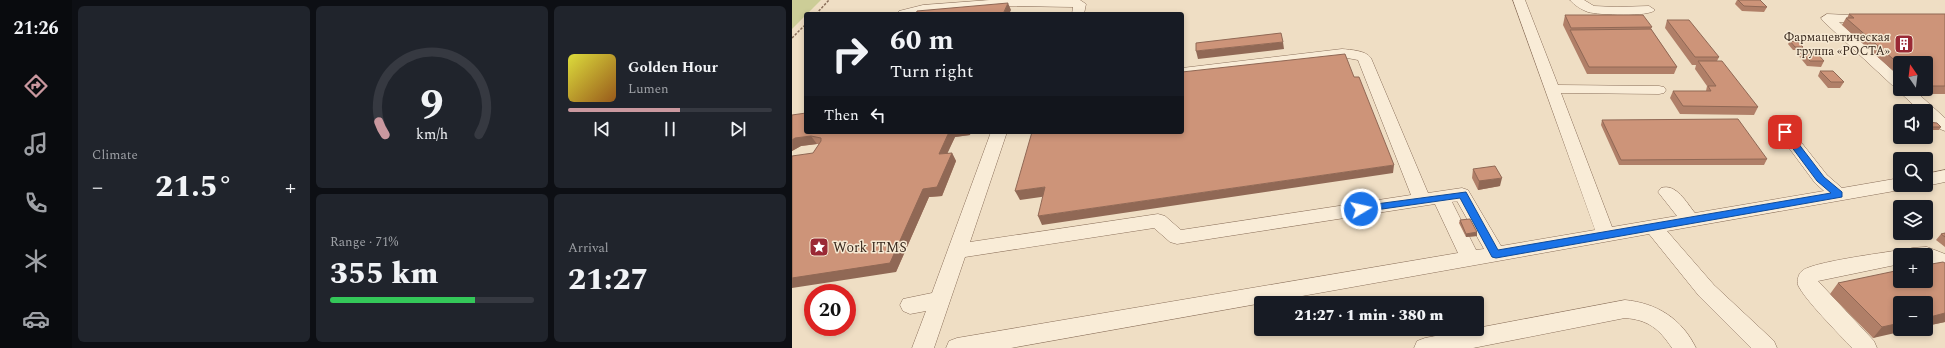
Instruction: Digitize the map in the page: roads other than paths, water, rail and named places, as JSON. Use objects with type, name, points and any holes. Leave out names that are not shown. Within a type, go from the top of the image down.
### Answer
[{"type":"street","points":[[1519,0],[1606,235]]},
{"type":"street","points":[[1576,0],[1591,9],[1616,11],[1649,10]]},
{"type":"street","points":[[911,12],[924,9],[1009,2],[1080,4],[1078,12]]},
{"type":"street","points":[[1882,19],[1826,18],[1893,79]]},
{"type":"street","points":[[1184,72],[1342,53],[1354,54],[1364,58],[1422,200]]},
{"type":"street","points":[[1552,89],[1659,90]]},
{"type":"street","points":[[1913,96],[1943,123]]},
{"type":"street","points":[[1777,121],[1821,179],[1839,195]]},
{"type":"street","points":[[922,348],[998,134]]},
{"type":"street","points":[[1933,179],[1945,176]]},
{"type":"street","points":[[957,348],[980,346],[1893,185]]},
{"type":"street","points":[[1667,192],[1690,220]]},
{"type":"street","points":[[956,251],[1158,221],[1177,237],[1462,194],[1496,254]]},
{"type":"street","points":[[1441,197],[1471,259]]},
{"type":"street","points":[[1654,227],[1684,265],[1734,320],[1766,348]]},
{"type":"street","points":[[1933,257],[1945,262]]},
{"type":"street","points":[[1866,348],[1814,293],[1808,284],[1808,277],[1815,274],[1893,258]]},
{"type":"street","points":[[910,305],[939,300]]},
{"type":"street","points":[[1425,348],[1625,309],[1640,309],[1652,314],[1673,330],[1685,348]]},
{"type":"place","name":"Фармацевтическая группа «РОСТА»","points":[[1904,44]]},
{"type":"place","name":"Work ITMS","points":[[819,247]]}]
